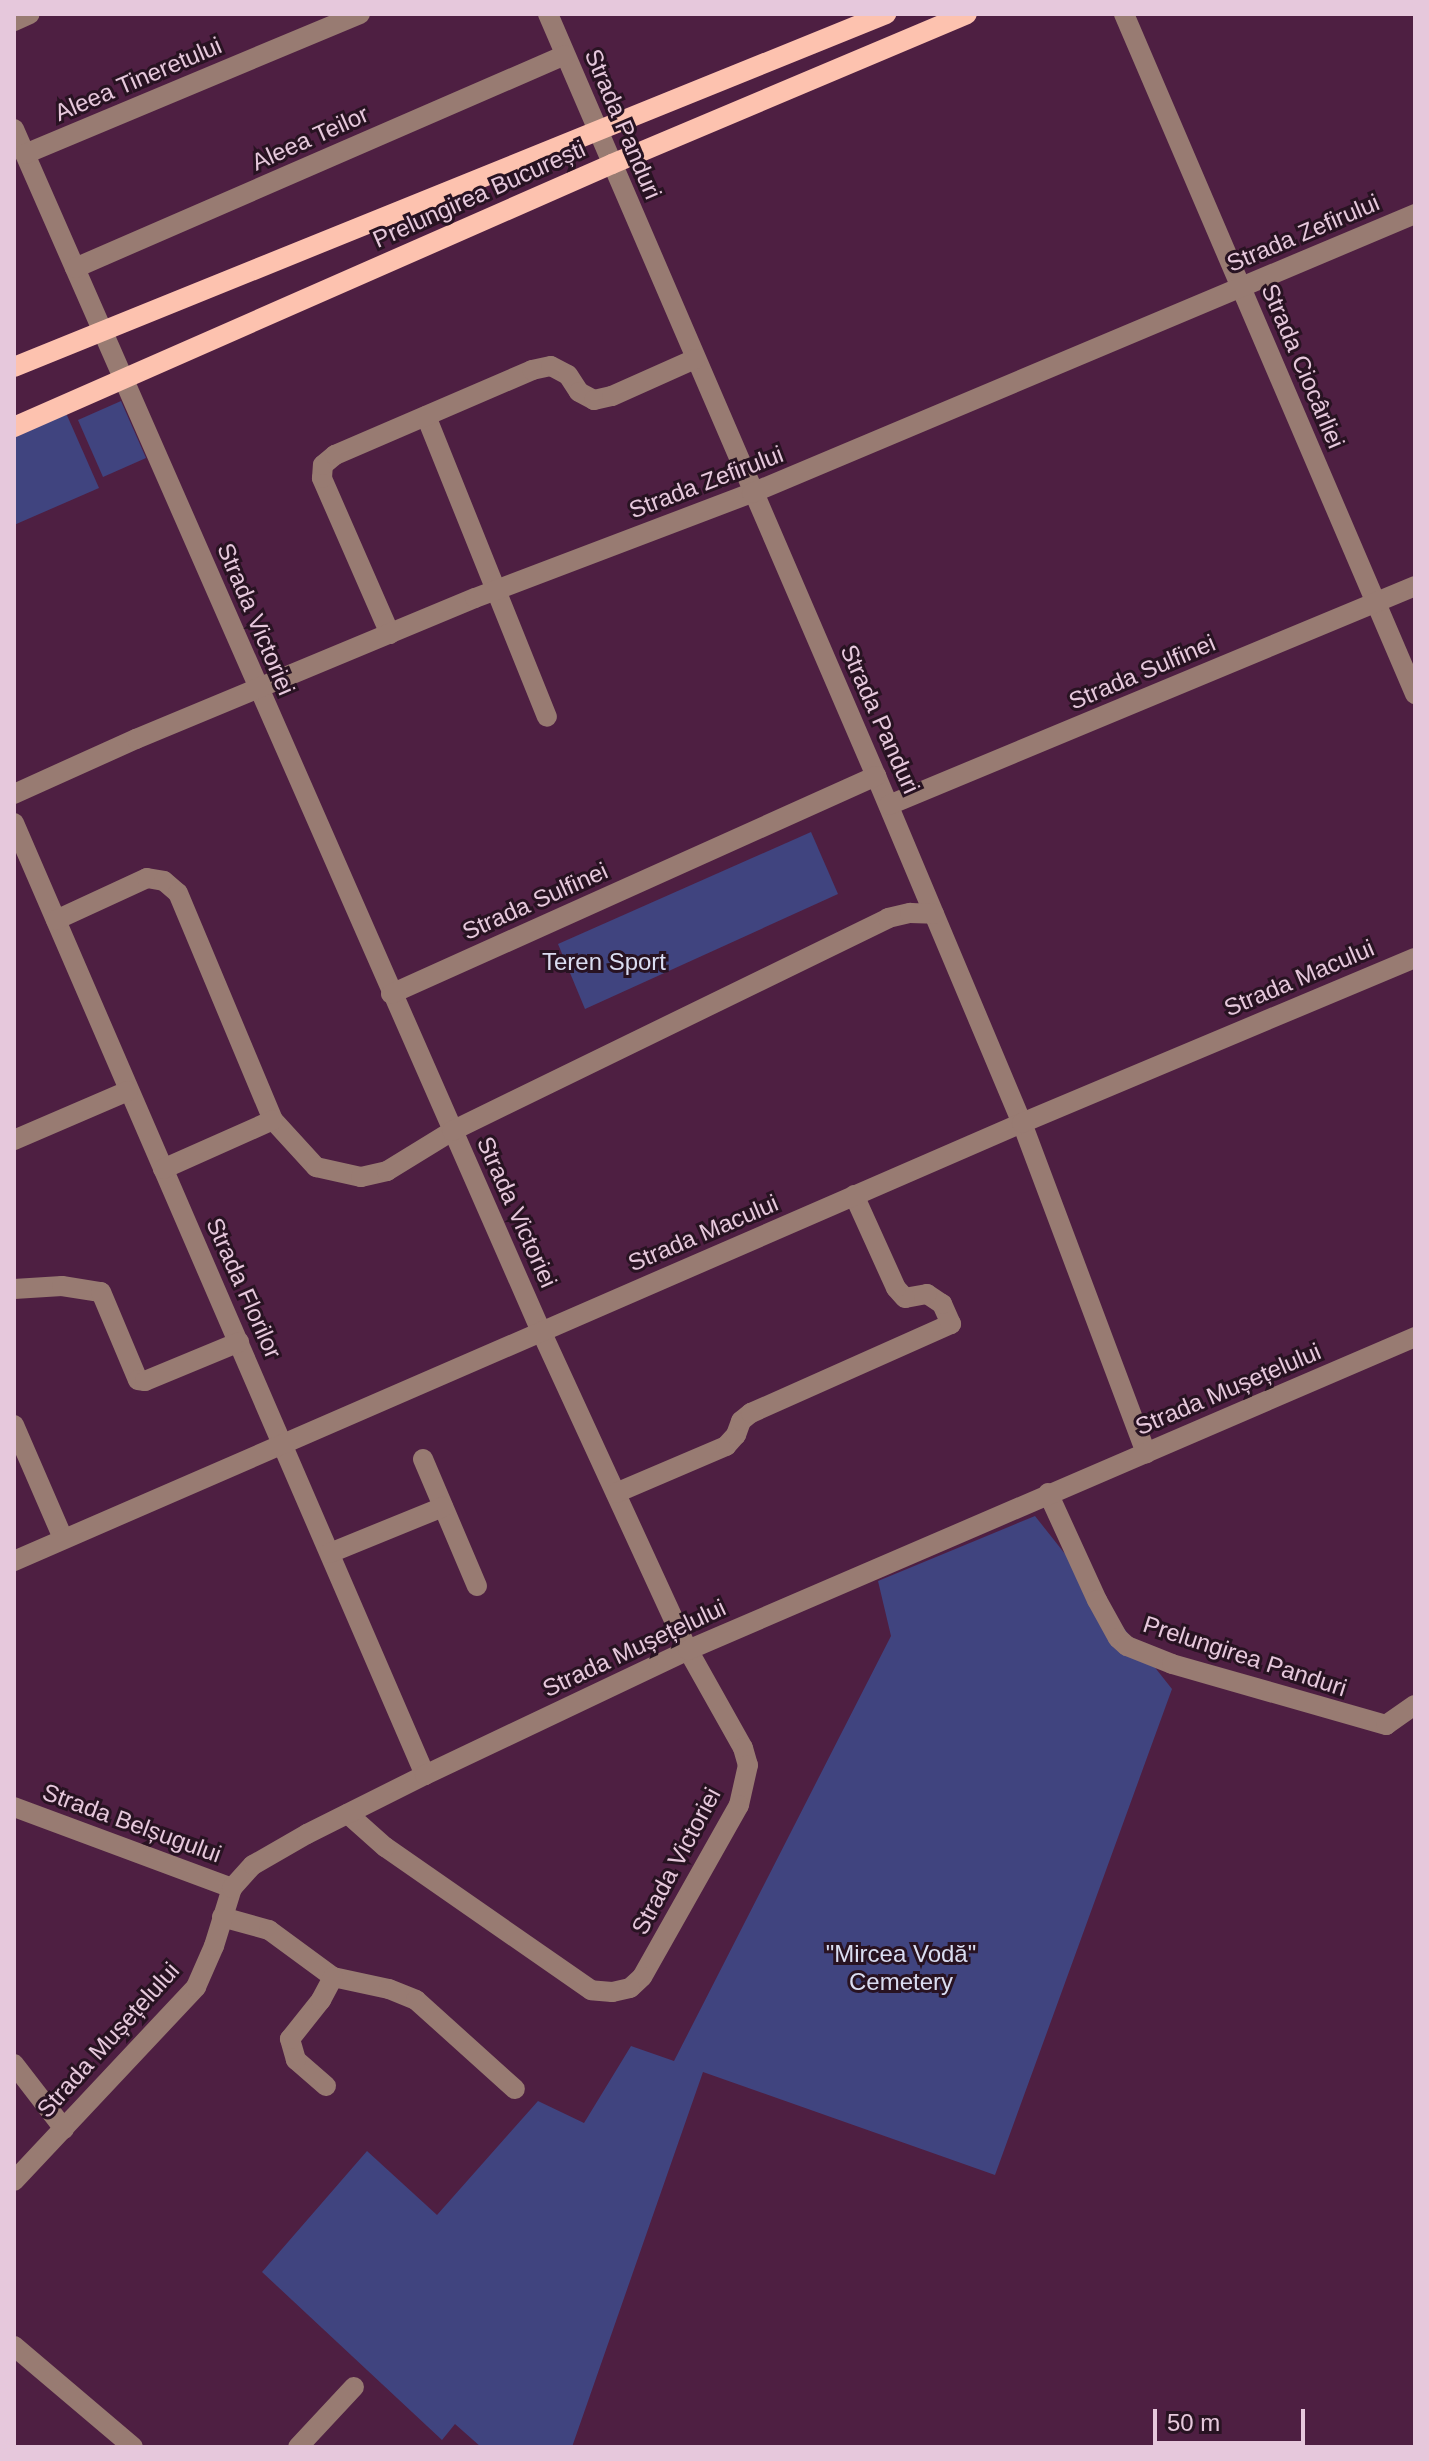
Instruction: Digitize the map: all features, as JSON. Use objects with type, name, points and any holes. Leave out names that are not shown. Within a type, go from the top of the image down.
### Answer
[{"type":"main road","name":"Prelungirea București","points":[[14,367],[886,14]]},
{"type":"main road","name":"Prelungirea București","points":[[14,427],[612,164],[967,14]]},
{"type":"street","points":[[14,21],[30,14]]},
{"type":"street","name":"Aleea Tineretului","points":[[25,154],[360,14]]},
{"type":"street","name":"Strada Panduri","points":[[548,14],[889,805],[1022,1123],[1146,1453]]},
{"type":"street","name":"Strada Ciocârliei","points":[[1124,14],[1415,694]]},
{"type":"street","name":"Aleea Teilor","points":[[75,268],[565,55]]},
{"type":"street","name":"Strada Victoriei","points":[[14,129],[126,377],[258,689],[541,1331],[688,1650],[743,1748],[748,1765],[746,1785],[739,1805],[642,1977],[630,1988],[612,1992],[591,1990],[385,1847],[348,1814]]},
{"type":"street","name":"Strada Zefirului","points":[[14,794],[494,591],[752,493],[1415,214]]},
{"type":"street","points":[[390,634],[322,478],[323,465],[335,455],[532,370],[551,366],[568,375],[579,392],[594,400],[612,396],[695,359]]},
{"type":"street","points":[[426,416],[547,717]]},
{"type":"street","name":"Strada Sulfinei","points":[[889,805],[1415,586]]},
{"type":"street","name":"Strada Sulfinei","points":[[391,994],[876,776]]},
{"type":"street","name":"Strada Florilor","points":[[14,823],[425,1775]]},
{"type":"street","points":[[56,920],[147,878],[164,881],[178,893],[273,1120],[316,1167],[361,1177],[387,1171],[452,1131],[888,918],[910,913],[934,914]]},
{"type":"street","name":"Strada Macului","points":[[14,1561],[854,1195],[1415,958]]},
{"type":"street","points":[[14,1140],[128,1091]]},
{"type":"street","points":[[163,1169],[273,1120]]},
{"type":"street","points":[[616,1493],[726,1446],[736,1435],[741,1421],[751,1413],[951,1324],[942,1304],[927,1294],[905,1298],[896,1288],[854,1195]]},
{"type":"street","points":[[14,1289],[62,1286],[101,1292],[138,1380],[145,1381],[239,1342]]},
{"type":"street","name":"Strada Mușețelului","points":[[14,2181],[196,1987],[214,1946],[232,1888],[253,1865],[425,1775],[688,1650],[1415,1337]]},
{"type":"street","points":[[14,1425],[63,1538]]},
{"type":"street","points":[[423,1459],[477,1586]]},
{"type":"street","name":"Prelungirea Panduri","points":[[1048,1493],[1097,1600],[1118,1638],[1127,1646],[1172,1664],[1386,1725],[1415,1705]]},
{"type":"street","points":[[330,1553],[443,1507]]},
{"type":"street","name":"Strada Belșugului","points":[[14,1807],[232,1888]]},
{"type":"street","points":[[222,1917],[269,1930],[333,1977],[389,1989],[416,2000],[515,2089]]},
{"type":"street","points":[[326,2086],[296,2060],[290,2039],[321,2000],[333,1977]]},
{"type":"street","points":[[14,2064],[64,2129]]},
{"type":"street","points":[[14,2346],[133,2447]]},
{"type":"street","points":[[298,2447],[354,2387]]},
{"type":"green space","points":[[121,401],[146,458],[103,477],[78,420]]},
{"type":"green space","points":[[66,413],[99,488],[14,525],[14,436]]},
{"type":"green space","name":"Teren Sport","points":[[811,832],[838,894],[585,1009],[558,944]]},
{"type":"green space","name":"\"Mircea Vodă\" Cemetery","points":[[1035,1516],[1172,1689],[995,2175],[703,2072],[572,2447],[481,2447],[455,2424],[442,2440],[262,2272],[367,2151],[437,2215],[538,2101],[584,2123],[631,2046],[674,2061],[891,1636],[878,1581]]}]
